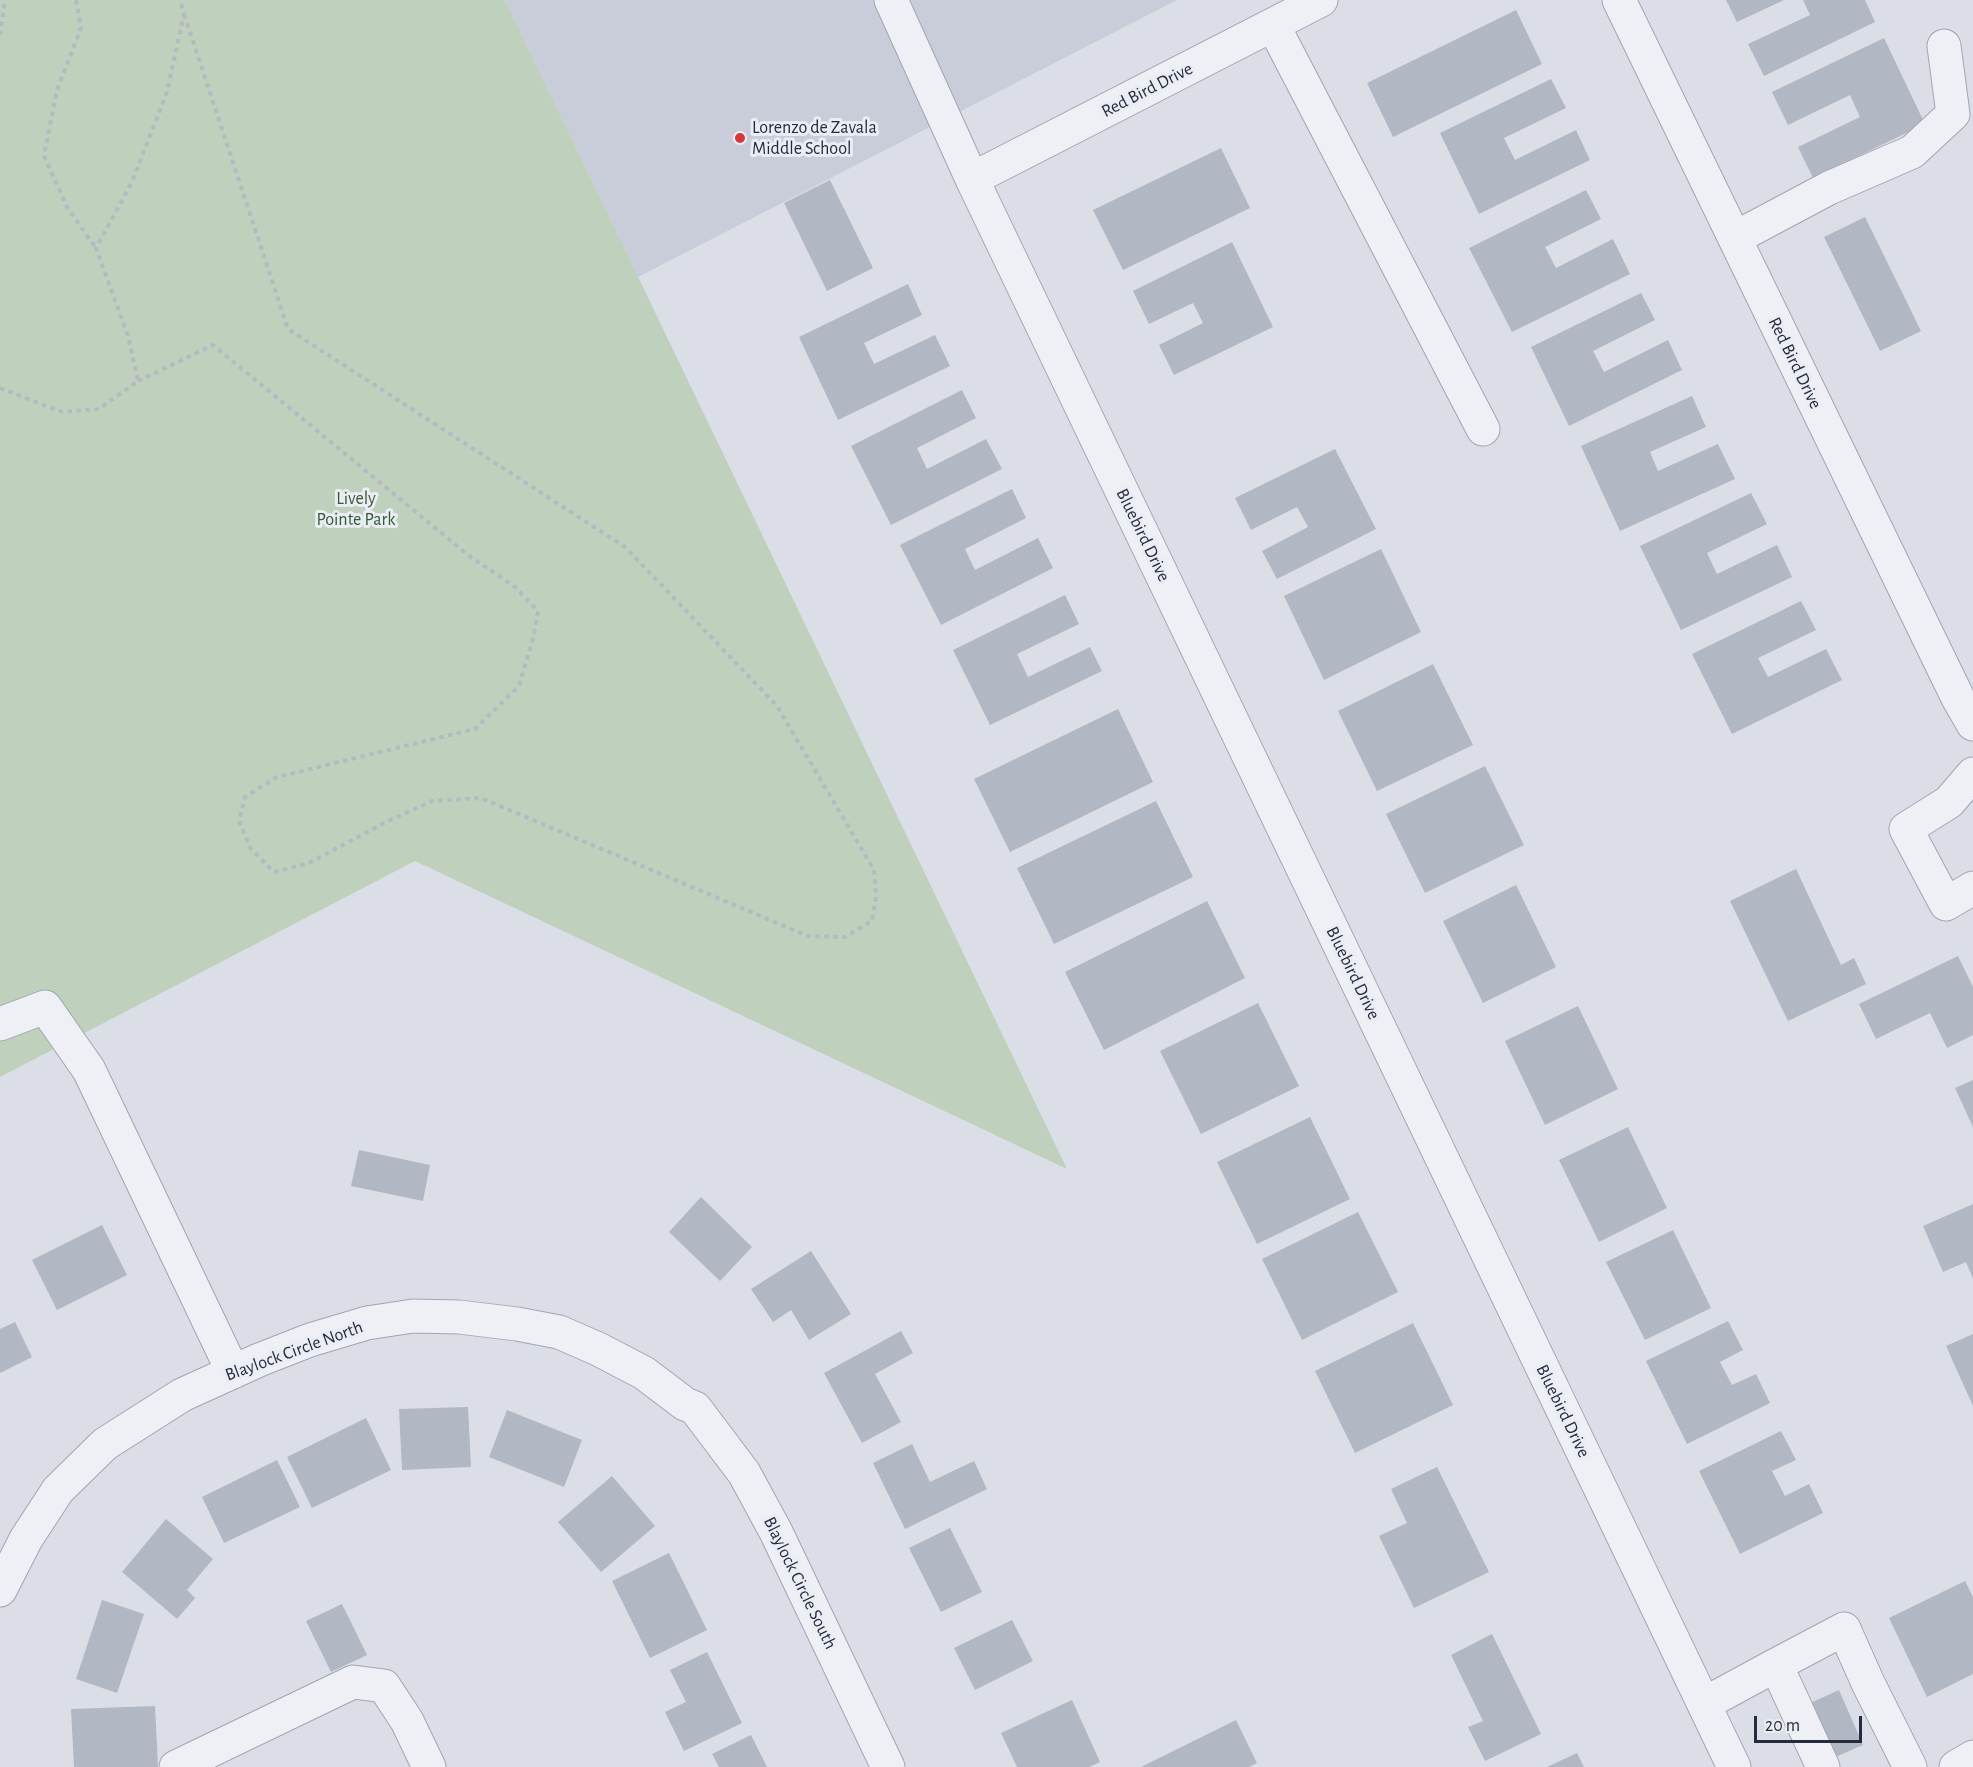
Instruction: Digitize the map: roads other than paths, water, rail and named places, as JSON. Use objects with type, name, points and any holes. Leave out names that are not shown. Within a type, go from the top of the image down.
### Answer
[{"type":"street","name":"Bluebird Drive","points":[[891,0],[972,179],[1734,1767]]},
{"type":"street","name":"Red Bird Drive","points":[[972,179],[1322,0]]},
{"type":"street","name":"Red Bird Drive","points":[[1619,0],[1973,724]]},
{"type":"street","points":[[1272,25],[1483,429]]},
{"type":"street","points":[[1735,238],[1829,188],[1912,152],[1953,114],[1944,46]]},
{"type":"street","points":[[1973,774],[1949,802],[1906,829],[1946,904],[1973,888]]},
{"type":"street","points":[[0,1024],[45,1007],[89,1070],[233,1372]]},
{"type":"street","name":"Blaylock Circle North","points":[[0,1590],[26,1539],[57,1490],[105,1444],[182,1395],[310,1340],[367,1323],[413,1316],[459,1317],[559,1332],[598,1348],[644,1373],[685,1404],[695,1408]]},
{"type":"street","name":"Blaylock Circle South","points":[[695,1408],[744,1473],[776,1532],[888,1767]]},
{"type":"street","points":[[1704,1704],[1844,1629],[1910,1767]]},
{"type":"street","points":[[1776,1665],[1823,1767]]},
{"type":"street","points":[[176,1767],[353,1682],[384,1686],[407,1721],[429,1767]]},
{"type":"street","points":[[1956,1767],[1973,1757]]},
{"type":"place","name":"Lorenzo de Zavala Middle School","points":[[740,138]]},
{"type":"park label","name":"Lively Pointe Park","points":[[356,509]]}]
